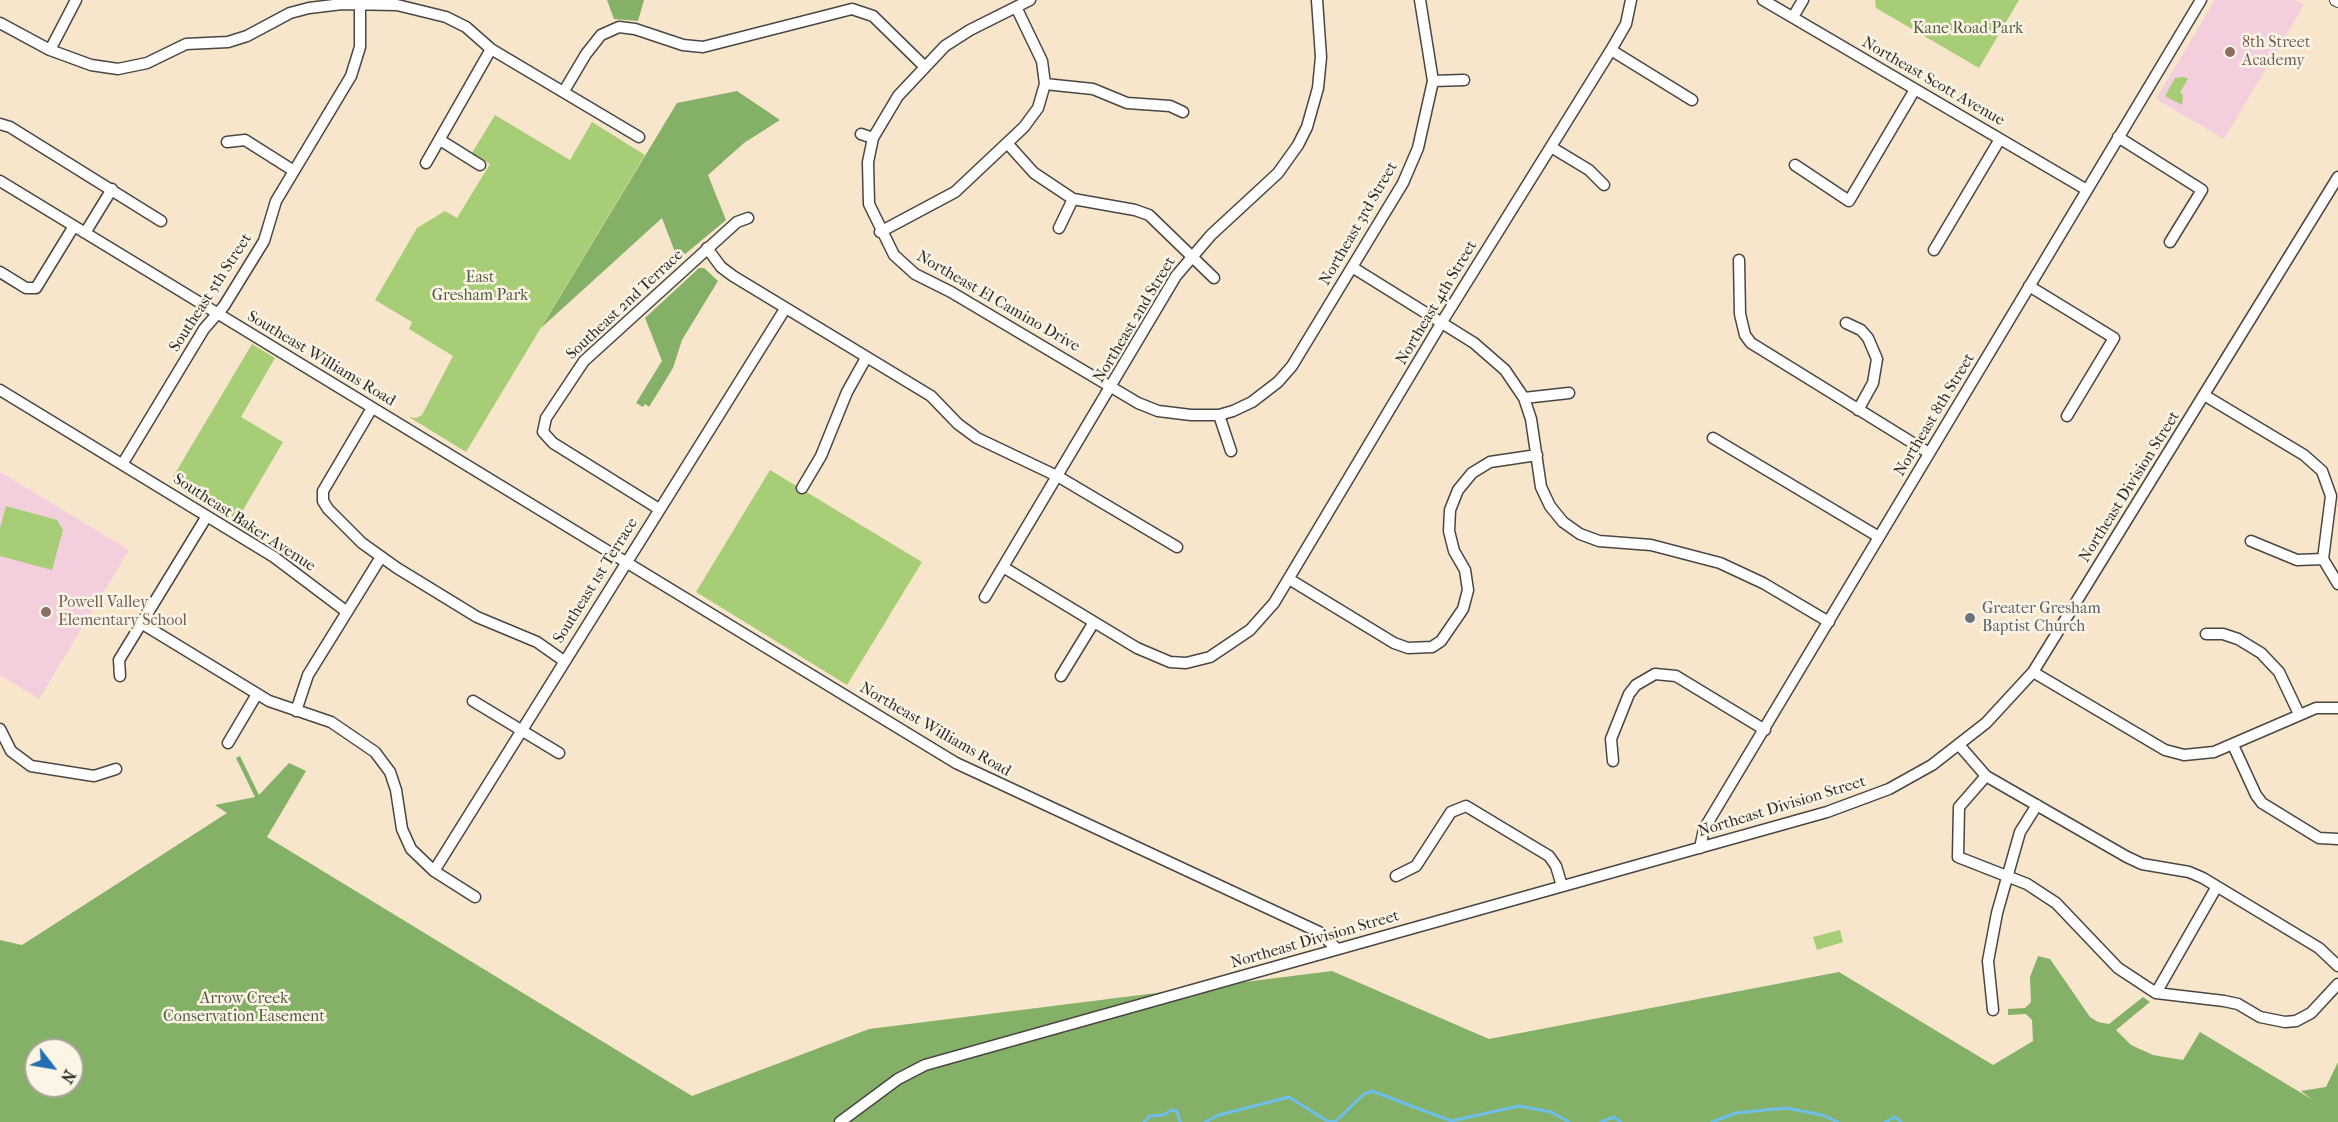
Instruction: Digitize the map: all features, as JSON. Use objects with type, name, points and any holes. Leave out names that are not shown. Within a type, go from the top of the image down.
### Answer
[{"type":"street","points":[[50,50],[76,0]]},
{"type":"street","points":[[861,134],[873,138],[898,96],[945,46],[970,30],[1030,0]]},
{"type":"street","name":"Northeast 2nd Street","points":[[985,597],[1059,477],[1176,276],[1191,256],[1278,173],[1303,136],[1318,88],[1321,57],[1317,0]]},
{"type":"street","name":"Northeast 3rd Street","points":[[1112,387],[1138,403],[1158,411],[1179,415],[1219,415],[1252,402],[1285,375],[1403,183],[1414,160],[1425,123],[1433,81],[1420,0]]},
{"type":"street","name":"Northeast 4th Street","points":[[1003,567],[1155,657],[1186,663],[1223,651],[1261,620],[1289,579],[1442,322],[1611,50],[1626,24],[1631,0]]},
{"type":"street","name":"Northeast Scott Avenue","points":[[1763,0],[1914,91],[2087,190]]},
{"type":"street","points":[[1793,17],[1803,0]]},
{"type":"street","name":"Northeast 8th Street","points":[[1701,848],[1704,829],[2201,0]]},
{"type":"street","points":[[0,22],[50,50],[92,65],[128,69],[147,63],[186,44],[228,42],[248,36],[290,13],[309,8],[360,3],[397,5],[446,17],[466,27],[491,49],[639,136]]},
{"type":"street","name":"Southeast 5th Street","points":[[123,463],[204,329],[217,314],[264,241],[276,201],[356,67],[360,47],[360,3]]},
{"type":"street","points":[[880,232],[955,192],[1032,118],[1043,97],[1045,84],[1042,61],[1016,7]]},
{"type":"street","points":[[564,91],[586,54],[601,35],[619,27],[635,29],[682,45],[703,47],[852,9],[873,16],[924,66]]},
{"type":"street","points":[[426,163],[491,49]]},
{"type":"street","points":[[1611,50],[1692,100]]},
{"type":"street","points":[[1433,81],[1464,80]]},
{"type":"street","points":[[1045,84],[1093,89],[1127,103],[1170,106],[1183,112]]},
{"type":"street","points":[[1795,165],[1849,201],[1914,91]]},
{"type":"street","points":[[0,124],[10,127],[160,221]]},
{"type":"street","points":[[2118,137],[2202,190],[2170,242]]},
{"type":"street","name":"Northeast El Camino Drive","points":[[873,138],[867,186],[869,204],[880,232],[894,255],[915,274],[951,292],[1112,387]]},
{"type":"street","points":[[1934,249],[2000,139]]},
{"type":"street","points":[[227,142],[245,140],[294,171]]},
{"type":"street","points":[[440,140],[480,165]]},
{"type":"street","points":[[1007,143],[1034,173],[1073,199],[1135,210],[1149,215],[1214,278]]},
{"type":"street","points":[[1551,147],[1588,170],[1604,185]]},
{"type":"street","name":"Northeast Division Street","points":[[840,1122],[917,1068],[1701,848],[1859,801],[1904,781],[1960,746],[2001,708],[2033,672],[2338,177]]},
{"type":"street","name":"Southeast Williams Road","points":[[0,181],[626,562]]},
{"type":"street","points":[[85,233],[112,189]]},
{"type":"street","points":[[1059,228],[1073,199]]},
{"type":"street","name":"Southeast 2nd Terrace","points":[[659,509],[553,443],[543,432],[546,418],[584,361],[707,248],[737,222],[748,218]]},
{"type":"street","points":[[0,272],[26,288],[36,288],[74,226]]},
{"type":"street","points":[[707,248],[727,272],[931,396],[958,424],[977,438],[1059,477],[1177,547]]},
{"type":"street","points":[[1739,260],[1741,325],[1751,343],[1929,453]]},
{"type":"street","points":[[1352,267],[1484,350],[1508,375],[1524,398],[1531,419],[1541,487],[1550,506],[1563,522],[1580,534],[1599,541],[1651,545],[1720,563],[1764,583],[1829,622]]},
{"type":"street","points":[[2029,286],[2114,338],[2067,416]]},
{"type":"street","name":"Southeast 1st Terrace","points":[[434,871],[785,309]]},
{"type":"street","points":[[1846,323],[1861,330],[1868,338],[1877,359],[1873,383],[1857,410]]},
{"type":"street","points":[[802,488],[821,456],[847,392],[866,358]]},
{"type":"street","name":"Southeast Baker Avenue","points":[[0,390],[295,570],[347,612]]},
{"type":"street","points":[[1524,398],[1569,393]]},
{"type":"street","points":[[2204,395],[2315,463],[2326,477],[2335,495],[2323,559],[2338,584]]},
{"type":"street","points":[[372,408],[323,490],[324,501],[328,509],[381,557],[477,617],[537,642],[564,661]]},
{"type":"street","points":[[1219,415],[1231,451]]},
{"type":"street","points":[[1713,438],[1879,537]]},
{"type":"street","points":[[1289,579],[1394,643],[1408,648],[1432,647],[1441,641],[1462,609],[1468,590],[1468,580],[1454,551],[1449,531],[1450,510],[1458,490],[1472,473],[1490,462],[1537,455]]},
{"type":"street","points":[[120,676],[119,660],[207,516]]},
{"type":"street","points":[[2251,541],[2297,560],[2323,559]]},
{"type":"street","points":[[296,711],[308,675],[381,557]]},
{"type":"street","name":"Northeast Williams Road","points":[[626,562],[966,768],[1319,932],[1337,950]]},
{"type":"street","points":[[1061,676],[1094,622]]},
{"type":"street","points":[[141,623],[257,694],[296,711],[331,722],[375,752],[390,772],[396,790],[402,829],[411,849],[434,871],[475,897]]},
{"type":"street","points":[[2206,634],[2223,634],[2238,639],[2260,653],[2278,672],[2299,714]]},
{"type":"street","points":[[2033,672],[2165,750],[2195,756],[2233,745],[2316,708],[2338,708]]},
{"type":"street","points":[[1613,761],[1611,740],[1629,694],[1636,685],[1655,674],[1676,676],[1765,730]]},
{"type":"street","points":[[228,743],[257,694]]},
{"type":"street","points":[[473,701],[559,753]]},
{"type":"street","points":[[0,729],[11,751],[31,766],[94,776],[116,769]]},
{"type":"street","points":[[2233,745],[2262,803],[2319,838],[2338,839]]},
{"type":"street","points":[[1960,746],[1986,776],[2127,858],[2142,864],[2189,872],[2319,948],[2338,966]]},
{"type":"street","points":[[1986,776],[1959,807],[1958,857],[2006,875],[2056,903],[2118,968],[2156,993],[2238,1004],[2260,1017],[2285,1022],[2311,1013],[2338,984]]},
{"type":"street","points":[[1993,1010],[1988,961],[2006,875],[2020,832],[2037,805]]},
{"type":"street","points":[[1395,876],[1408,872],[1416,866],[1451,812],[1466,806],[1549,856],[1556,866],[1562,886]]},
{"type":"street","points":[[2156,993],[2216,888]]},
{"type":"shaded area","name":"8th Street Academy","points":[[2215,0],[2295,0],[2304,5],[2224,139],[2156,99]]},
{"type":"shaded area","name":"Powell Valley Elementary School","points":[[0,472],[129,550],[39,699],[0,675]]},
{"type":"green space","points":[[607,0],[644,0],[638,21],[614,19]]},
{"type":"green space","name":"Kane Road Park","points":[[1875,0],[2019,0],[1979,68],[1876,8]]},
{"type":"green space","points":[[2175,78],[2188,79],[2180,92],[2183,95],[2182,105],[2165,96]]},
{"type":"green space","points":[[737,91],[780,120],[744,143],[708,175],[726,220],[678,260],[662,218],[541,328],[677,103]]},
{"type":"green space","name":"East Gresham Park","points":[[495,115],[570,160],[592,122],[645,155],[466,452],[409,417],[416,418],[422,415],[453,356],[409,329],[412,322],[375,300],[417,228],[445,211],[457,218],[490,164],[472,153]]},
{"type":"green space","points":[[699,268],[704,268],[718,281],[682,340],[673,368],[649,407],[645,404],[643,407],[636,403],[662,361],[645,318]]},
{"type":"green space","points":[[252,344],[275,358],[241,417],[283,442],[236,522],[170,482]]},
{"type":"green space","points":[[770,470],[922,562],[847,685],[696,592]]},
{"type":"green space","points":[[6,506],[57,520],[63,530],[52,570],[0,556],[0,528]]},
{"type":"green space","name":"Arrow Creek Conservation Easement","points":[[240,756],[259,795],[289,763],[306,771],[267,837],[692,1096],[869,1029],[1332,971],[1489,1039],[1839,972],[1993,1065],[2033,1041],[2032,1020],[2026,1014],[2008,1015],[2008,1009],[2025,1008],[2031,1002],[2030,977],[2038,956],[2050,959],[2090,1017],[2098,1022],[2109,1024],[2143,997],[2150,1002],[2116,1030],[2131,1045],[2153,1055],[2183,1060],[2200,1032],[2313,1100],[2301,1091],[2326,1087],[2338,1062],[2338,1122],[0,1122],[0,940],[22,945],[227,813],[215,805],[255,797],[236,758]]},
{"type":"green space","points":[[1840,930],[1843,942],[1817,950],[1813,937]]},
{"type":"waterway","points":[[1205,1122],[1219,1115],[1289,1097],[1327,1121],[1335,1122],[1364,1094],[1372,1091],[1451,1121],[1519,1106],[1551,1112],[1569,1122]]},
{"type":"waterway","points":[[1712,1122],[1736,1113],[1786,1108],[1822,1115],[1838,1122]]},
{"type":"waterway","points":[[1144,1122],[1150,1116],[1163,1115],[1172,1110],[1177,1111],[1180,1122]]},
{"type":"waterway","points":[[1601,1122],[1614,1117],[1621,1122]]},
{"type":"waterway","points":[[1885,1122],[1895,1117],[1901,1122]]},
{"type":"place","name":"8th Street Academy","points":[[2230,52]]},
{"type":"place","name":"Powell Valley Elementary School","points":[[46,612]]},
{"type":"place","name":"Greater Gresham Baptist Church","points":[[1970,618]]}]
